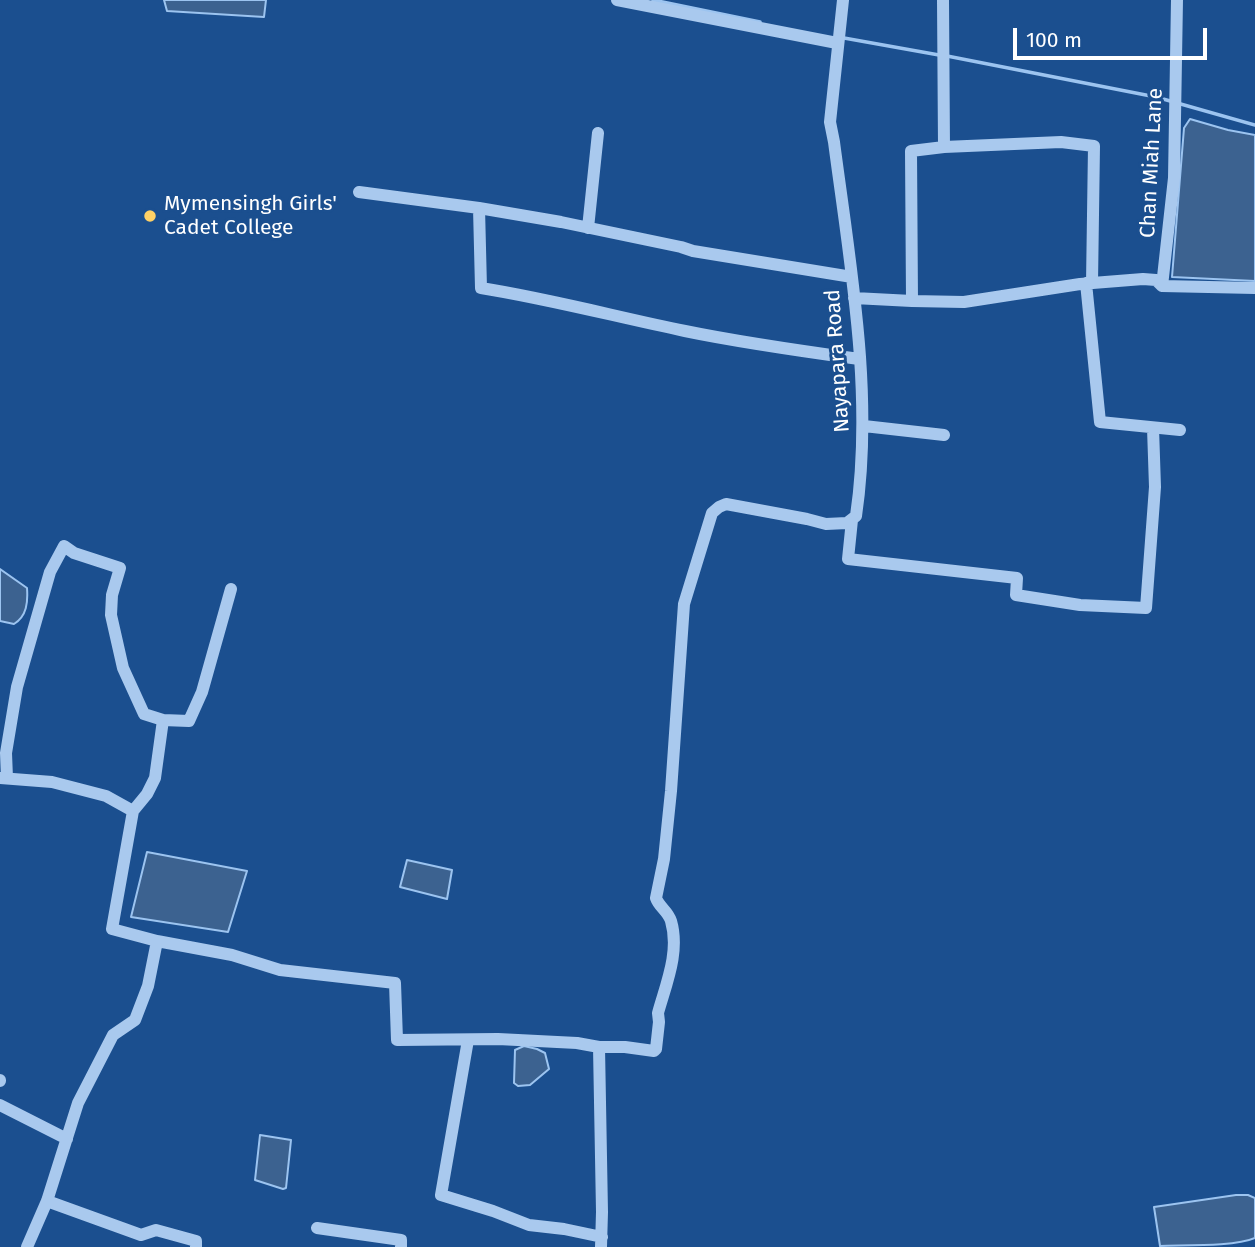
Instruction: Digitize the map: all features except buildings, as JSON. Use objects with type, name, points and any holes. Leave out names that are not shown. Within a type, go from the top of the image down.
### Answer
[{"type":"street","points":[[617,0],[837,43]]},
{"type":"street","name":"Nayapara Road","points":[[843,0],[830,122],[852,277],[863,403],[858,502],[856,516],[852,520],[848,559],[1017,578],[1016,595],[1080,605],[1146,608],[1155,487],[1153,428]]},
{"type":"street","points":[[944,147],[945,0]]},
{"type":"street","name":"Chan Miah Lane","points":[[1162,286],[1174,178],[1177,0]]},
{"type":"street","points":[[589,228],[598,133]]},
{"type":"street","points":[[912,301],[911,151],[1061,142],[1094,146],[1089,283],[1100,422],[1180,430]]},
{"type":"street","points":[[359,192],[479,208],[693,251],[852,277]]},
{"type":"street","points":[[479,208],[481,288],[525,295],[699,334],[859,359]]},
{"type":"street","points":[[854,298],[964,302],[1089,283],[1143,279],[1156,280],[1162,286],[1255,288]]},
{"type":"street","points":[[863,426],[944,435]]},
{"type":"street","points":[[163,720],[155,778],[147,794],[133,811],[113,929],[157,942],[232,955],[280,970],[395,983],[397,1040],[578,1043],[654,1051],[657,1047],[658,1013],[673,958],[674,938],[670,918],[656,898],[664,859],[671,791],[684,604],[712,513],[726,505],[826,524],[847,523],[852,520]]},
{"type":"street","points":[[133,811],[106,796],[52,782],[4,778],[17,687],[50,572],[64,546],[74,554],[120,568],[110,609],[122,668],[144,714],[163,720],[190,721],[202,692],[231,589]]},
{"type":"street","points":[[27,1247],[47,1201],[78,1103],[113,1035],[135,1020],[148,986],[157,942]]},
{"type":"street","points":[[468,1040],[440,1195],[529,1225],[564,1229],[601,1242],[599,1047]]},
{"type":"street","points":[[0,1105],[67,1139]]},
{"type":"street","points":[[47,1201],[141,1241],[156,1230],[196,1241],[195,1247]]},
{"type":"street","points":[[317,1228],[401,1240],[401,1247]]},
{"type":"water","points":[[164,0],[266,0],[264,17],[167,11]]},
{"type":"water","points":[[1190,119],[1255,135],[1255,281],[1172,277],[1184,128]]},
{"type":"water","points":[[0,569],[27,588],[26,608],[22,617],[14,624],[0,621]]},
{"type":"water","points":[[147,852],[247,871],[228,932],[131,917]]},
{"type":"water","points":[[407,860],[452,870],[447,899],[400,887]]},
{"type":"water","points":[[524,1046],[545,1053],[549,1069],[530,1085],[518,1086],[514,1083],[515,1050]]},
{"type":"water","points":[[260,1135],[291,1140],[286,1188],[255,1180]]},
{"type":"water","points":[[1236,1195],[1255,1198],[1255,1238],[1222,1244],[1160,1246],[1154,1207]]},
{"type":"waterway","points":[[653,0],[760,22]]},
{"type":"waterway","points":[[844,38],[939,55]]},
{"type":"waterway","points":[[947,56],[1156,97],[1255,125]]},
{"type":"place","name":"Mymensingh Girls' Cadet College","points":[[150,216]]}]
